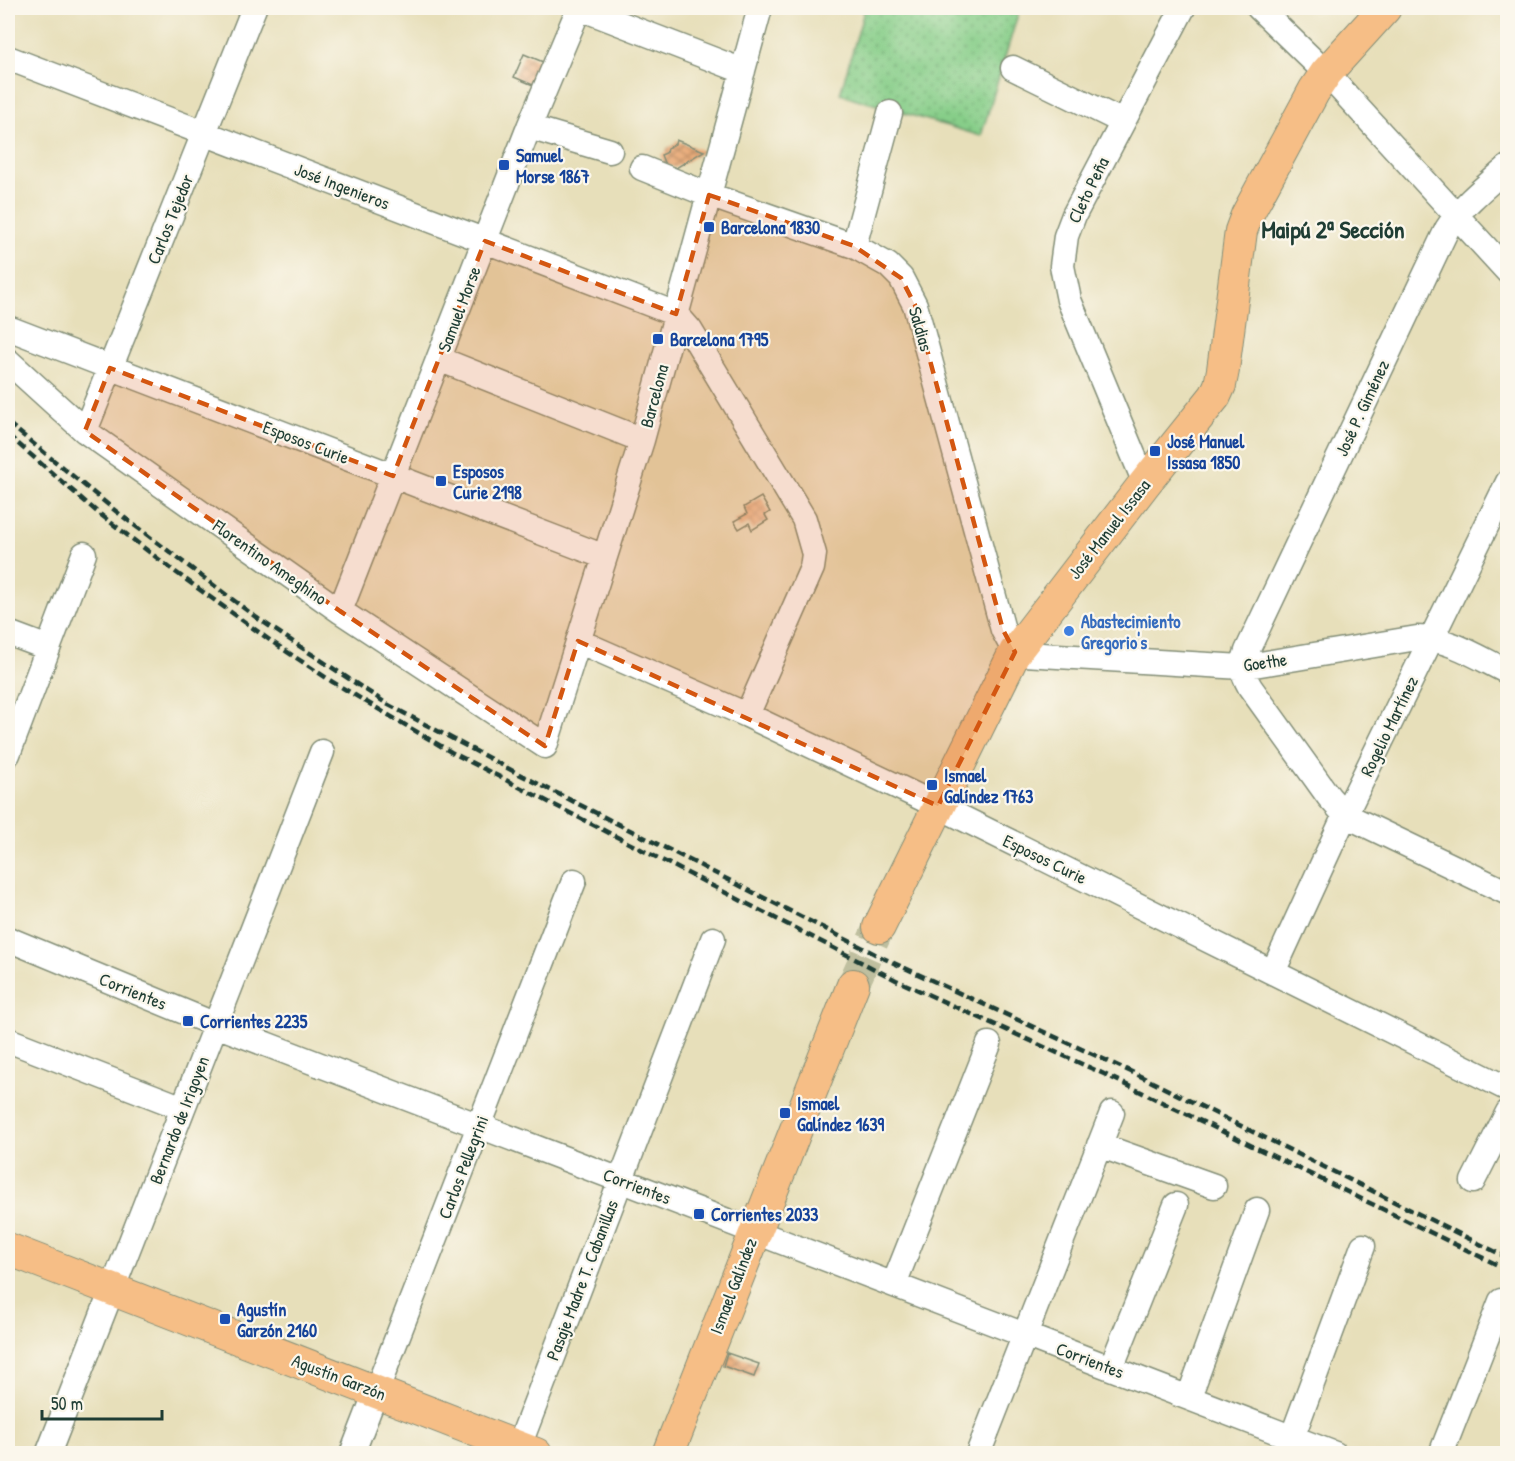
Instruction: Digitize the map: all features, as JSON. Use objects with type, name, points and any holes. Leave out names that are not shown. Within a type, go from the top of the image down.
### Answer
[{"type":"main road","name":"José Manuel Issasa","points":[[879,927],[1015,652],[1215,396],[1222,370],[1241,231],[1247,214],[1326,73],[1384,8]]},
{"type":"main road","name":"Ismael Galíndez","points":[[668,1454],[754,1231],[853,985]]},
{"type":"main road","name":"Agustín Garzón","points":[[8,1249],[523,1451]]},
{"type":"street","name":"Carlos Tejedor","points":[[85,431],[254,8]]},
{"type":"street","points":[[579,8],[743,71]]},
{"type":"street","name":"Samuel Morse","points":[[340,611],[529,127],[579,8]]},
{"type":"street","name":"Barcelona","points":[[544,746],[642,440],[760,8]]},
{"type":"street","name":"Cleto Peña","points":[[1145,483],[1069,300],[1062,266],[1066,236],[1074,215],[1183,8]]},
{"type":"street","points":[[1259,8],[1326,73],[1508,272]]},
{"type":"street","name":"José Ingenieros","points":[[8,58],[676,314]]},
{"type":"street","points":[[1013,68],[1123,122]]},
{"type":"street","points":[[855,246],[890,113]]},
{"type":"street","points":[[529,127],[610,151]]},
{"type":"street","name":"José P. Giménez","points":[[1242,667],[1247,651],[1447,230],[1456,214],[1508,167]]},
{"type":"street","name":"Saldias","points":[[642,168],[709,195],[855,246],[888,265],[901,278],[915,305],[1003,630],[1015,652]]},
{"type":"street","points":[[676,314],[690,330],[804,519],[814,554],[806,583],[747,715]]},
{"type":"street","name":"Esposos Curie","points":[[8,328],[604,557]]},
{"type":"street","points":[[439,359],[642,440]]},
{"type":"street","name":"Florentino Ameghino","points":[[8,361],[85,431],[340,611],[544,746]]},
{"type":"street","name":"Rogelio Martínez","points":[[1273,972],[1346,815],[1508,482]]},
{"type":"street","points":[[8,754],[84,554]]},
{"type":"street","points":[[8,633],[48,648]]},
{"type":"street","name":"Goethe","points":[[1015,652],[1242,667],[1417,638],[1432,638],[1449,643],[1508,672]]},
{"type":"street","name":"Esposos Curie","points":[[578,641],[747,715],[938,806],[1508,1089]]},
{"type":"street","points":[[1242,667],[1250,687],[1329,797],[1346,815],[1508,893]]},
{"type":"street","name":"Bernardo de Irigoyen","points":[[48,1454],[322,752]]},
{"type":"street","name":"Carlos Pellegrini","points":[[352,1454],[574,881]]},
{"type":"street","name":"Corrientes","points":[[8,939],[216,1025],[1189,1397],[1289,1445],[1335,1454]]},
{"type":"street","name":"Pasaje Madre T. Cabanillas","points":[[523,1451],[621,1180],[713,939]]},
{"type":"street","points":[[8,1040],[183,1108]]},
{"type":"street","points":[[894,1284],[989,1044]]},
{"type":"street","points":[[1473,1181],[1508,1112]]},
{"type":"street","points":[[978,1454],[1112,1113]]},
{"type":"street","points":[[1100,1144],[1214,1186]]},
{"type":"street","points":[[1111,1368],[1176,1205]]},
{"type":"street","points":[[1189,1397],[1257,1210]]},
{"type":"street","points":[[1289,1445],[1363,1246]]},
{"type":"street","points":[[1441,1454],[1501,1301]]},
{"type":"highlighted area","points":[[709,195],[854,246],[901,278],[915,305],[1003,630],[1015,652],[938,806],[578,641],[545,746],[340,611],[85,431],[110,368],[393,476],[485,241],[676,314]]},
{"type":"green space","points":[[865,8],[1008,8],[1019,11],[981,136],[840,94]]},
{"type":"building","points":[[524,54],[543,62],[533,85],[514,77]]},
{"type":"building","points":[[676,140],[704,151],[676,168],[665,165],[661,155],[675,144]]},
{"type":"building","points":[[761,497],[770,512],[765,515],[768,520],[752,530],[749,523],[739,529],[734,521],[747,514],[744,507]]},
{"type":"building","points":[[727,1353],[759,1364],[754,1377],[723,1366]]},
{"type":"tunnel","points":[[853,985],[879,927]]},
{"type":"railway","points":[[8,423],[117,512],[257,618],[387,704],[515,772],[883,958],[1138,1075],[1508,1258]]},
{"type":"railway","points":[[8,435],[96,511],[271,641],[331,681],[451,752],[896,980],[1104,1074],[1508,1270]]},
{"type":"place","name":"Samuel Morse 1867","points":[[504,165]]},
{"type":"place","name":"Barcelona 1830","points":[[709,227]]},
{"type":"place","name":"Barcelona 1795","points":[[658,339]]},
{"type":"place","name":"José Manuel Issasa 1850","points":[[1155,451]]},
{"type":"place","name":"Esposos Curie 2198","points":[[441,481]]},
{"type":"place","name":"Abastecimiento Gregorio's","points":[[1069,631]]},
{"type":"place","name":"Ismael Galíndez 1763","points":[[932,785]]},
{"type":"place","name":"Corrientes 2235","points":[[188,1021]]},
{"type":"place","name":"Ismael Galíndez 1639","points":[[785,1113]]},
{"type":"place","name":"Corrientes 2033","points":[[699,1214]]},
{"type":"place","name":"Agustín Garzón 2160","points":[[225,1319]]},
{"type":"district","name":"Maipú 2ª Sección","points":[[1333,229]]}]
